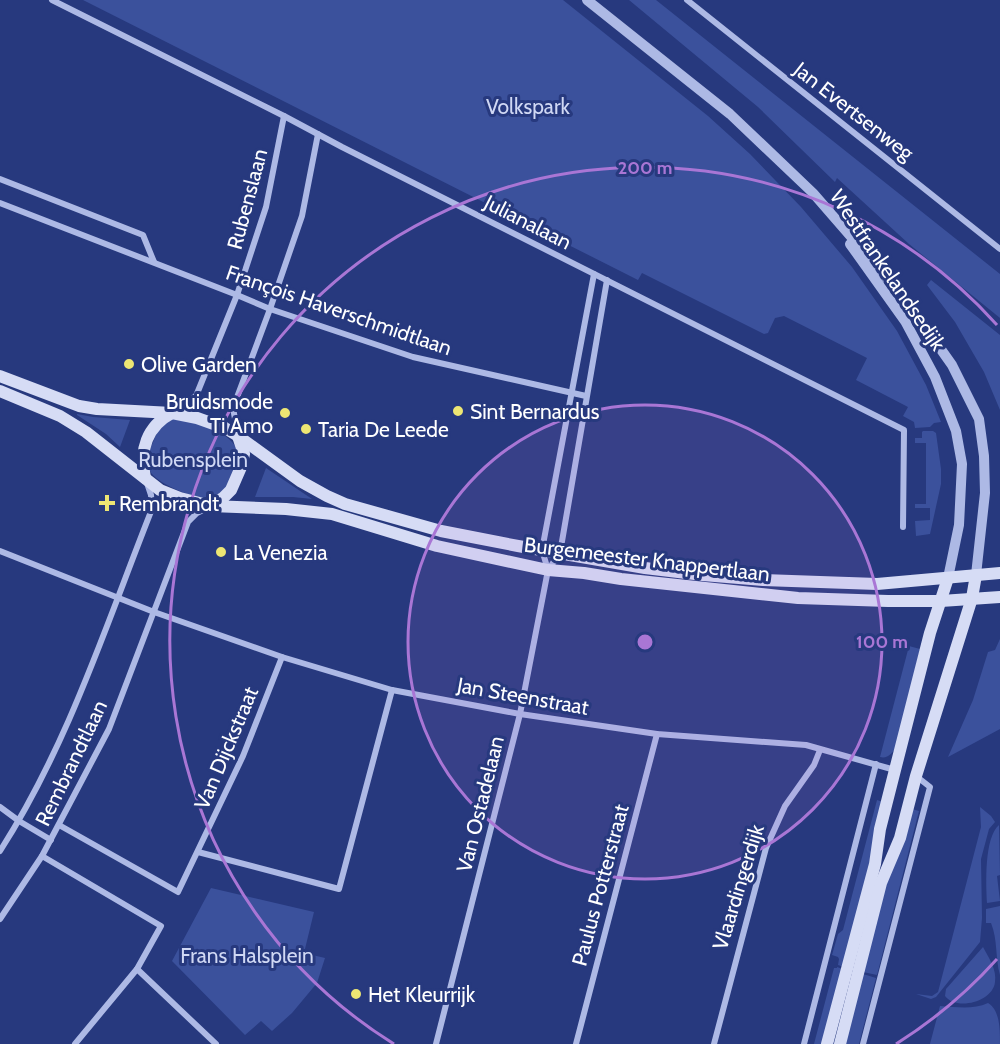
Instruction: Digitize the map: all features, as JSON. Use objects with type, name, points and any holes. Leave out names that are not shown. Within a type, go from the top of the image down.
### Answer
[{"type":"main road","points":[[0,376],[79,406],[172,413],[213,423],[238,436],[244,454],[241,467],[231,490],[211,506],[180,498],[160,490],[86,432],[60,416],[0,391]]},
{"type":"main road","points":[[145,478],[143,454],[150,433],[162,418],[172,413]]},
{"type":"main road","name":"Burgemeester Knappertlaan","points":[[238,436],[300,482],[327,496],[345,504],[441,531],[645,568],[703,575],[877,585],[948,578]]},
{"type":"main road","name":"Burgemeester Knappertlaan","points":[[211,506],[286,508],[332,514],[438,546],[548,570],[798,598],[941,601]]},
{"type":"main road","points":[[827,1044],[875,864],[880,830],[930,633],[948,578],[1000,573]]},
{"type":"main road","points":[[840,1044],[881,883],[900,838],[916,776],[972,598],[976,575]]},
{"type":"main road","points":[[941,601],[1000,597]]},
{"type":"main road","points":[[895,770],[916,776]]},
{"type":"street","name":"Julianalaan","points":[[52,0],[904,430],[903,527]]},
{"type":"street","name":"Westfrankelandsedijk","points":[[587,0],[730,114],[813,193],[906,300],[952,365],[979,419],[984,456],[985,493],[976,575]]},
{"type":"street","name":"Jan Evertsenweg","points":[[687,0],[1000,249]]},
{"type":"street","name":"Rubenslaan","points":[[172,413],[196,396],[237,295],[266,207],[284,116]]},
{"type":"street","points":[[238,436],[233,408],[302,216],[318,134]]},
{"type":"street","points":[[0,179],[143,235],[154,262]]},
{"type":"street","name":"Westfrankelandsedijk","points":[[813,193],[905,321],[935,377],[956,431],[962,464],[959,525],[948,578]]},
{"type":"street","name":"François Haverschmidtlaan","points":[[0,203],[270,309],[413,357],[586,396]]},
{"type":"street","points":[[548,570],[542,550],[594,274]]},
{"type":"street","points":[[548,570],[560,553],[607,280]]},
{"type":"street","name":"Rembrandtlaan","points":[[0,851],[19,821],[60,742],[152,509],[151,495],[145,478]]},
{"type":"street","name":"Rembrandtlaan","points":[[0,919],[42,856],[109,729],[188,522],[197,513],[211,506]]},
{"type":"street","points":[[0,551],[154,612]]},
{"type":"street","name":"Van Ostadelaan","points":[[436,1044],[520,714],[548,570]]},
{"type":"street","name":"Jan Steenstraat","points":[[154,612],[282,657],[392,690],[520,714],[657,734],[806,745],[895,770]]},
{"type":"street","name":"Van Dijckstraat","points":[[59,825],[178,892],[243,756],[282,657]]},
{"type":"street","points":[[198,852],[339,889],[392,690]]},
{"type":"street","name":"Paulus Potterstraat","points":[[576,1044],[657,734]]},
{"type":"street","name":"Vlaardingerdijk","points":[[714,1044],[766,848],[785,806],[814,765],[820,750]]},
{"type":"street","points":[[804,1044],[876,764]]},
{"type":"street","points":[[863,1044],[930,787],[916,776]]},
{"type":"street","points":[[0,807],[51,840]]},
{"type":"street","points":[[42,856],[160,926],[137,969],[75,1044]]},
{"type":"street","points":[[137,969],[216,1044]]},
{"type":"green space","name":"Volkspark","points":[[83,0],[563,0],[708,116],[750,154],[801,207],[852,267],[897,331],[926,385],[941,422],[934,423],[930,427],[915,428],[914,422],[903,416],[908,407],[856,380],[867,358],[784,316],[775,318],[768,333],[764,334],[642,273],[638,280]]},
{"type":"green space","points":[[629,0],[656,0],[1000,274],[1000,318],[909,244],[837,178],[835,182],[758,107]]},
{"type":"green space","points":[[931,280],[1000,335],[1000,410],[984,372],[955,322],[927,285]]},
{"type":"green space","points":[[77,414],[130,420],[120,447],[106,434]]},
{"type":"green space","name":"Rubensplein","points":[[176,418],[219,432],[236,448],[237,462],[227,486],[218,495],[202,498],[189,495],[159,480],[150,471],[149,455],[156,436],[162,426]]},
{"type":"green space","points":[[923,431],[936,433],[941,484],[930,534],[916,536],[915,521],[930,520],[930,508],[915,508],[915,504],[926,504],[926,443],[915,443],[915,438],[922,438]]},
{"type":"green space","points":[[266,468],[312,499],[255,497]]},
{"type":"green space","points":[[1000,639],[1000,729],[948,757],[973,700],[988,652],[995,650]]},
{"type":"green space","points":[[909,646],[920,649],[896,748],[888,756],[880,757]]},
{"type":"green space","points":[[877,800],[883,802],[871,863],[844,967],[838,965],[838,957],[832,955],[838,934],[843,930]]},
{"type":"green space","points":[[980,807],[995,822],[989,829],[981,859],[980,942],[936,997],[931,999],[916,994],[932,996],[938,992],[981,827]]},
{"type":"green space","points":[[912,809],[919,811],[877,975],[863,972],[889,873]]},
{"type":"green space","points":[[999,825],[1000,875],[997,876],[1000,901],[987,903],[988,850],[994,831]]},
{"type":"green space","name":"Frans Halsplein","points":[[211,888],[314,912],[304,953],[325,958],[317,983],[292,1013],[272,1031],[261,1021],[245,1035],[172,961]]},
{"type":"green space","points":[[1000,906],[1000,975],[996,942],[991,923],[986,923],[986,909]]},
{"type":"green space","points":[[983,947],[995,973],[993,989],[988,995],[973,1002],[950,1001],[945,996],[946,989]]},
{"type":"green space","points":[[834,968],[843,969],[823,1044],[814,1044]]},
{"type":"green space","points":[[863,974],[876,978],[859,1044],[844,1044]]},
{"type":"green space","points":[[988,1003],[997,1015],[1000,1044],[930,1044],[940,1006],[970,1007]]},
{"type":"place","name":"Olive Garden","points":[[129,364]]},
{"type":"place","name":"Sint Bernardus","points":[[458,411]]},
{"type":"place","name":"Bruidsmode Ti Amo","points":[[285,413]]},
{"type":"place","name":"Taria De Leede","points":[[306,429]]},
{"type":"place","name":"Rembrandt","points":[[107,503]]},
{"type":"place","name":"La Venezia","points":[[221,552]]},
{"type":"place","name":"Het Kleurrijk","points":[[356,994]]}]
